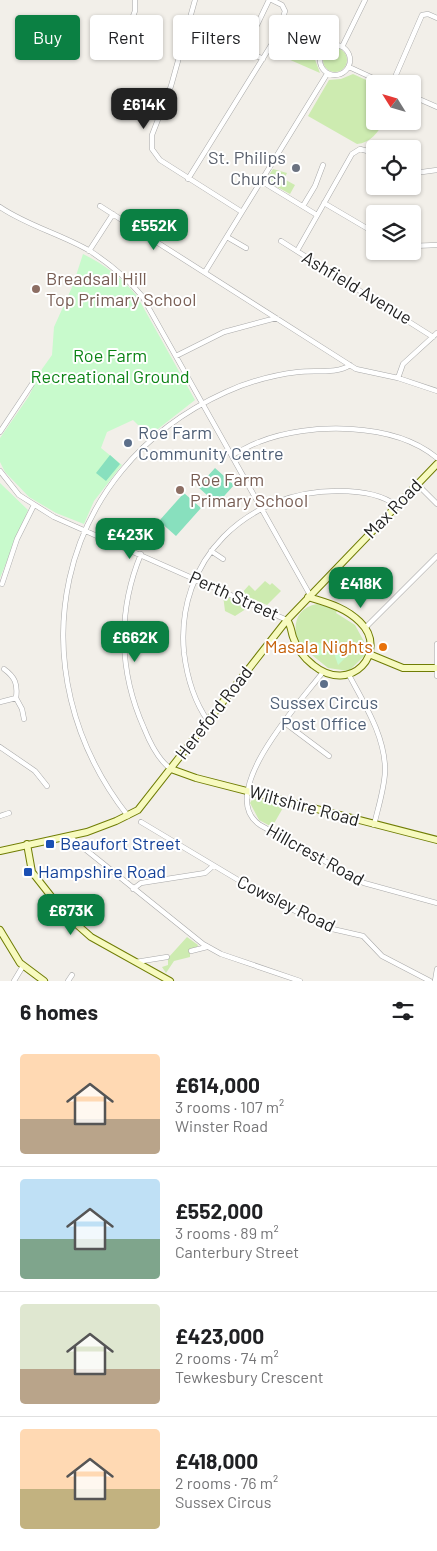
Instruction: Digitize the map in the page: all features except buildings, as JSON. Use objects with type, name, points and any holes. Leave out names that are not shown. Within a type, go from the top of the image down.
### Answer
[{"type":"street","points":[[132,15],[135,0]]},
{"type":"street","points":[[191,15],[195,0]]},
{"type":"street","points":[[259,20],[270,0],[282,5],[285,10],[284,15]]},
{"type":"street","points":[[342,47],[365,0]]},
{"type":"street","points":[[396,75],[422,15],[430,14],[436,16]]},
{"type":"street","points":[[327,74],[340,74],[349,67],[350,56],[342,47],[339,47]]},
{"type":"street","points":[[188,178],[269,48]]},
{"type":"street","points":[[259,56],[263,58]]},
{"type":"street","points":[[179,60],[172,86],[151,139],[152,149],[157,158],[242,212]]},
{"type":"street","points":[[321,60],[321,64],[327,74]]},
{"type":"street","points":[[349,67],[366,75]]},
{"type":"street","points":[[205,272],[327,74]]},
{"type":"street","points":[[421,100],[437,107]]},
{"type":"street","points":[[296,251],[352,154],[360,149],[366,151]]},
{"type":"street","points":[[302,206],[315,186],[323,165]]},
{"type":"street","points":[[421,171],[437,170]]},
{"type":"street","points":[[261,181],[317,215]]},
{"type":"street","points":[[324,203],[366,227]]},
{"type":"street","points":[[100,206],[358,370],[398,378],[437,391]]},
{"type":"street","points":[[0,207],[18,219],[88,251],[122,274],[142,296],[309,596],[338,607],[356,618],[366,628],[370,638],[369,654],[358,669],[349,675],[331,675],[323,672],[299,650],[287,620]]},
{"type":"street","points":[[88,251],[113,214]]},
{"type":"street","points":[[227,237],[246,248]]},
{"type":"street","name":"Ashfield Avenue","points":[[280,241],[432,337]]},
{"type":"street","points":[[421,246],[437,245]]},
{"type":"street","points":[[176,356],[224,332],[276,318]]},
{"type":"street","points":[[398,378],[403,364],[437,333]]},
{"type":"street","points":[[334,370],[338,358]]},
{"type":"street","points":[[0,851],[27,844],[70,837],[128,816],[104,783],[84,745],[74,714],[66,676],[63,632],[66,602],[73,565],[94,508],[135,456],[170,425],[203,403],[255,381],[298,372],[334,370],[350,365]]},
{"type":"street","points":[[0,432],[26,389],[32,384]]},
{"type":"street","points":[[232,455],[259,442],[279,436],[335,428],[378,433],[404,440],[437,458]]},
{"type":"street","name":"Max Road","points":[[287,620],[437,464]]},
{"type":"street","name":"Perth Street","points":[[0,471],[19,495],[34,505],[85,531],[196,578],[287,620]]},
{"type":"street","points":[[417,484],[437,504]]},
{"type":"street","points":[[208,721],[192,690],[184,647],[185,616],[196,578],[211,551],[231,529],[261,508],[291,497],[326,491],[367,494],[397,506]]},
{"type":"street","points":[[2,584],[17,538],[34,505]]},
{"type":"street","points":[[211,551],[223,559]]},
{"type":"street","points":[[140,554],[132,577],[125,608],[123,641],[126,672],[132,696],[146,732],[156,752],[171,769]]},
{"type":"street","points":[[366,628],[437,556]]},
{"type":"street","name":"Hereford Road","points":[[128,816],[142,806],[287,620]]},
{"type":"street","points":[[437,644],[437,676]]},
{"type":"street","points":[[369,654],[403,668],[437,668]]},
{"type":"street","points":[[4,669],[14,676],[17,691],[16,698],[22,709],[24,719]]},
{"type":"street","points":[[248,792],[257,760],[323,672]]},
{"type":"street","points":[[349,675],[377,731],[383,752],[384,777],[374,825]]},
{"type":"street","points":[[0,702],[16,698]]},
{"type":"street","points":[[285,723],[328,756]]},
{"type":"street","points":[[0,746],[35,770],[47,786]]},
{"type":"street","name":"Wiltshire Road","points":[[171,769],[248,792],[437,840]]},
{"type":"street","name":"Hillcrest Road","points":[[248,792],[246,804],[249,812],[257,823],[266,829],[364,883],[437,903]]},
{"type":"street","points":[[0,816],[9,813]]},
{"type":"street","name":"Cowsley Road","points":[[141,822],[213,866],[328,928],[363,936],[382,956],[430,981]]},
{"type":"street","points":[[70,837],[207,947],[300,981]]},
{"type":"street","points":[[27,844],[32,872],[65,914],[91,938],[170,981]]},
{"type":"street","points":[[133,889],[141,883],[205,873],[213,866]]},
{"type":"street","points":[[0,930],[10,950],[23,966],[44,981]]},
{"type":"street","points":[[191,951],[207,947]]},
{"type":"street","points":[[134,962],[167,957]]},
{"type":"street","points":[[14,981],[23,966]]},
{"type":"street","points":[[435,981],[437,969]]},
{"type":"street","points":[[68,981],[72,975]]},
{"type":"green space","points":[[339,49],[346,55],[346,65],[340,71],[330,71],[324,65],[323,60],[339,60]]},
{"type":"green space","points":[[290,60],[315,60],[320,73]]},
{"type":"green space","points":[[353,74],[366,80],[366,130],[378,130],[366,142],[357,144],[308,116],[329,80],[341,79]]},
{"type":"green space","points":[[273,169],[287,173],[284,179],[295,185],[290,194],[268,182],[267,178]]},
{"type":"green space","name":"Roe Farm Recreational Ground","points":[[83,254],[112,272],[137,296],[195,400],[149,436],[133,420],[107,432],[101,448],[122,465],[94,501],[84,524],[56,513],[29,497],[5,472],[0,462],[0,438],[29,396],[42,369],[52,355],[54,327],[73,285]]},
{"type":"green space","points":[[110,455],[120,464],[106,481],[96,473]]},
{"type":"green space","points":[[215,468],[234,485],[217,504],[198,487]]},
{"type":"green space","points":[[0,483],[28,510],[0,578]]},
{"type":"green space","points":[[184,493],[201,508],[176,536],[159,521]]},
{"type":"green space","points":[[265,581],[270,585],[272,583],[281,591],[267,605],[241,594],[249,585],[255,591]]},
{"type":"green space","points":[[223,595],[249,607],[235,616],[225,611]]},
{"type":"green space","points":[[317,604],[338,609],[336,613],[355,625],[367,647],[366,654],[349,671],[328,668],[307,651],[305,652],[300,645],[296,630],[298,616],[302,611]]},
{"type":"green space","points":[[317,642],[329,646],[335,644],[347,656],[338,665],[334,653],[331,654],[329,651],[318,656],[314,652],[314,646]]},
{"type":"green space","points":[[253,798],[284,806],[272,827],[259,820],[250,803]]},
{"type":"green space","points":[[187,937],[198,945],[197,947],[190,949],[190,957],[174,961],[166,973],[162,967],[168,965],[168,958]]},
{"type":"place","name":"St. Philips Church","points":[[296,168]]},
{"type":"place","name":"Breadsall Hill Top Primary School","points":[[36,289]]},
{"type":"place","name":"Roe Farm Community Centre","points":[[128,443]]},
{"type":"place","name":"Roe Farm Primary School","points":[[180,490]]},
{"type":"place","name":"Masala Nights","points":[[383,647]]},
{"type":"place","name":"Sussex Circus Post Office","points":[[324,684]]},
{"type":"place","name":"Beaufort Street","points":[[50,844]]},
{"type":"place","name":"Hampshire Road","points":[[28,872]]}]
